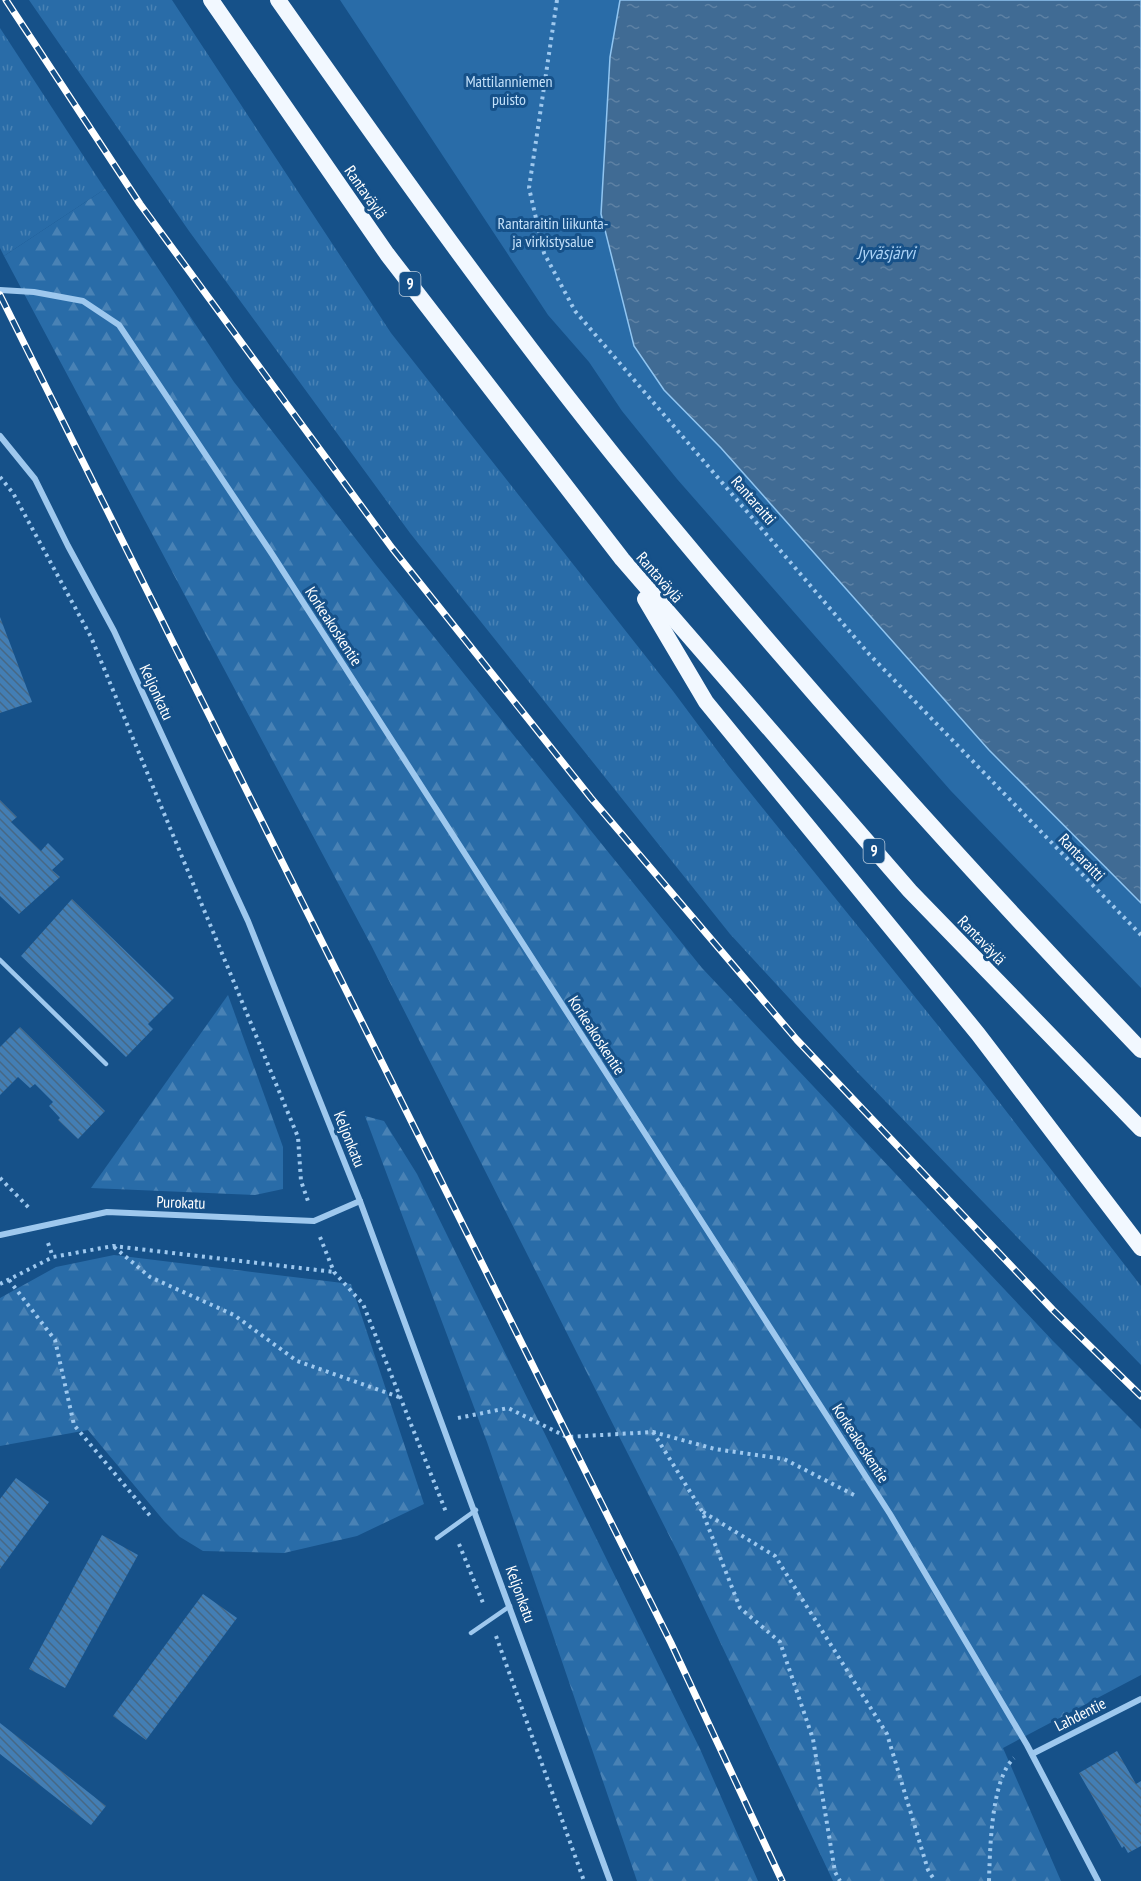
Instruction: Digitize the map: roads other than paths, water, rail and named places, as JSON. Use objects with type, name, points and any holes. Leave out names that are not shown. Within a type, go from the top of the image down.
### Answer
[{"type":"highway","name":"Rantaväylä","points":[[211,0],[387,254],[622,559],[910,891],[1141,1129]]},
{"type":"highway","points":[[278,0],[434,221],[614,455],[796,675],[964,861],[1141,1049]]},
{"type":"highway","points":[[622,559],[706,702],[978,1034],[1141,1248]]},
{"type":"street","name":"Korkeakoskentie","points":[[0,290],[34,292],[83,301],[119,325],[272,554],[890,1514],[1027,1745],[1098,1881]]},
{"type":"street","name":"Keljonkatu","points":[[0,436],[35,479],[114,631],[248,921],[360,1201],[511,1605],[610,1881]]},
{"type":"street","name":"Purokatu","points":[[0,1235],[106,1212],[314,1221],[360,1201]]},
{"type":"street","name":"Lahdentie","points":[[1032,1754],[1141,1699]]},
{"type":"lane","points":[[0,960],[105,1064]]},
{"type":"lane","points":[[436,1538],[476,1510]]},
{"type":"lane","points":[[471,1633],[489,1617],[511,1605]]},
{"type":"water","name":"Jyväsjärvi","points":[[620,0],[1141,0],[1141,903],[989,750],[721,448],[664,390],[634,346],[601,214],[610,57]]},
{"type":"railway","points":[[6,0],[140,204],[392,548],[591,798],[797,1040],[1053,1310],[1141,1396]]},
{"type":"railway","points":[[0,295],[671,1643],[782,1881]]},
{"type":"park label","name":"Mattilanniemen puisto","points":[[509,90]]},
{"type":"park label","name":"Rantaraitin liikunta- ja virkistysalue","points":[[553,232]]}]
